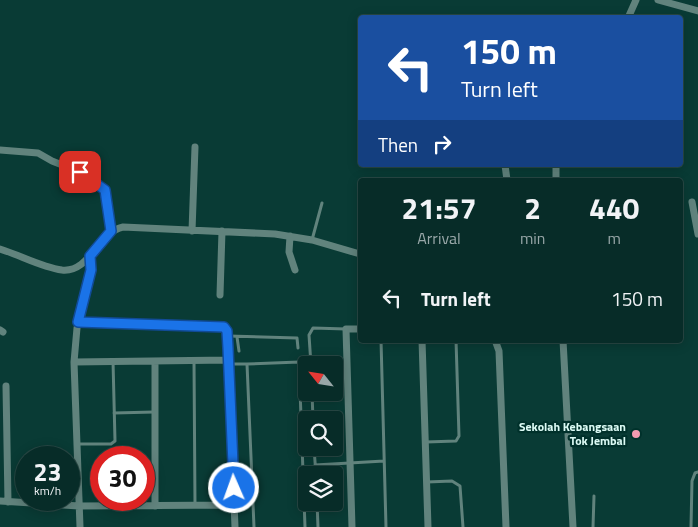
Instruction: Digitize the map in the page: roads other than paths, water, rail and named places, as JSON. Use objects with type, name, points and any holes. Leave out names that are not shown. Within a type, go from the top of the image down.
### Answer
[{"type":"street","points":[[629,15],[636,0]]},
{"type":"street","points":[[658,0],[698,11]]},
{"type":"street","points":[[192,231],[195,148]]},
{"type":"street","points":[[0,150],[38,152],[52,161],[80,172],[101,186],[106,194],[111,231]]},
{"type":"street","points":[[692,202],[698,234]]},
{"type":"street","points":[[0,249],[64,270],[75,267],[90,256],[111,231],[123,227],[290,236],[312,240],[358,253]]},
{"type":"street","points":[[220,295],[222,231]]},
{"type":"street","points":[[290,236],[289,252],[295,270]]},
{"type":"street","points":[[77,444],[74,362],[78,322],[91,270],[90,256]]},
{"type":"street","points":[[78,322],[224,327],[228,336],[235,527]]},
{"type":"street","points":[[352,527],[346,329],[358,329]]},
{"type":"street","points":[[422,343],[428,527]]},
{"type":"street","points":[[496,343],[499,352],[506,527]]},
{"type":"street","points":[[563,343],[573,527]]},
{"type":"street","points":[[155,361],[156,506]]},
{"type":"street","points":[[74,362],[229,362]]},
{"type":"street","points":[[4,501],[6,386]]},
{"type":"street","points":[[80,506],[234,505]]},
{"type":"street","points":[[79,511],[80,527]]},
{"type":"lane","points":[[312,240],[322,203]]},
{"type":"lane","points":[[310,356],[309,335],[313,328],[346,329]]},
{"type":"lane","points":[[228,336],[297,338],[298,348]]},
{"type":"lane","points":[[238,337],[239,350]]},
{"type":"lane","points":[[380,343],[386,527]]},
{"type":"lane","points":[[426,442],[456,441],[459,436],[456,343]]},
{"type":"lane","points":[[77,444],[112,444],[115,441],[114,361]]},
{"type":"lane","points":[[194,361],[195,506]]},
{"type":"lane","points":[[229,362],[247,364],[299,362],[305,527]]},
{"type":"lane","points":[[247,364],[254,527]]},
{"type":"lane","points":[[114,413],[155,412]]},
{"type":"lane","points":[[314,456],[315,464],[384,461]]},
{"type":"lane","points":[[691,527],[693,477],[698,472]]},
{"type":"lane","points":[[427,482],[452,481],[460,486],[462,527]]},
{"type":"lane","points":[[594,496],[594,527]]},
{"type":"lane","points":[[317,511],[318,527]]},
{"type":"place","name":"Sekolah Kebangsaan Tok Jembal","points":[[636,434]]}]
